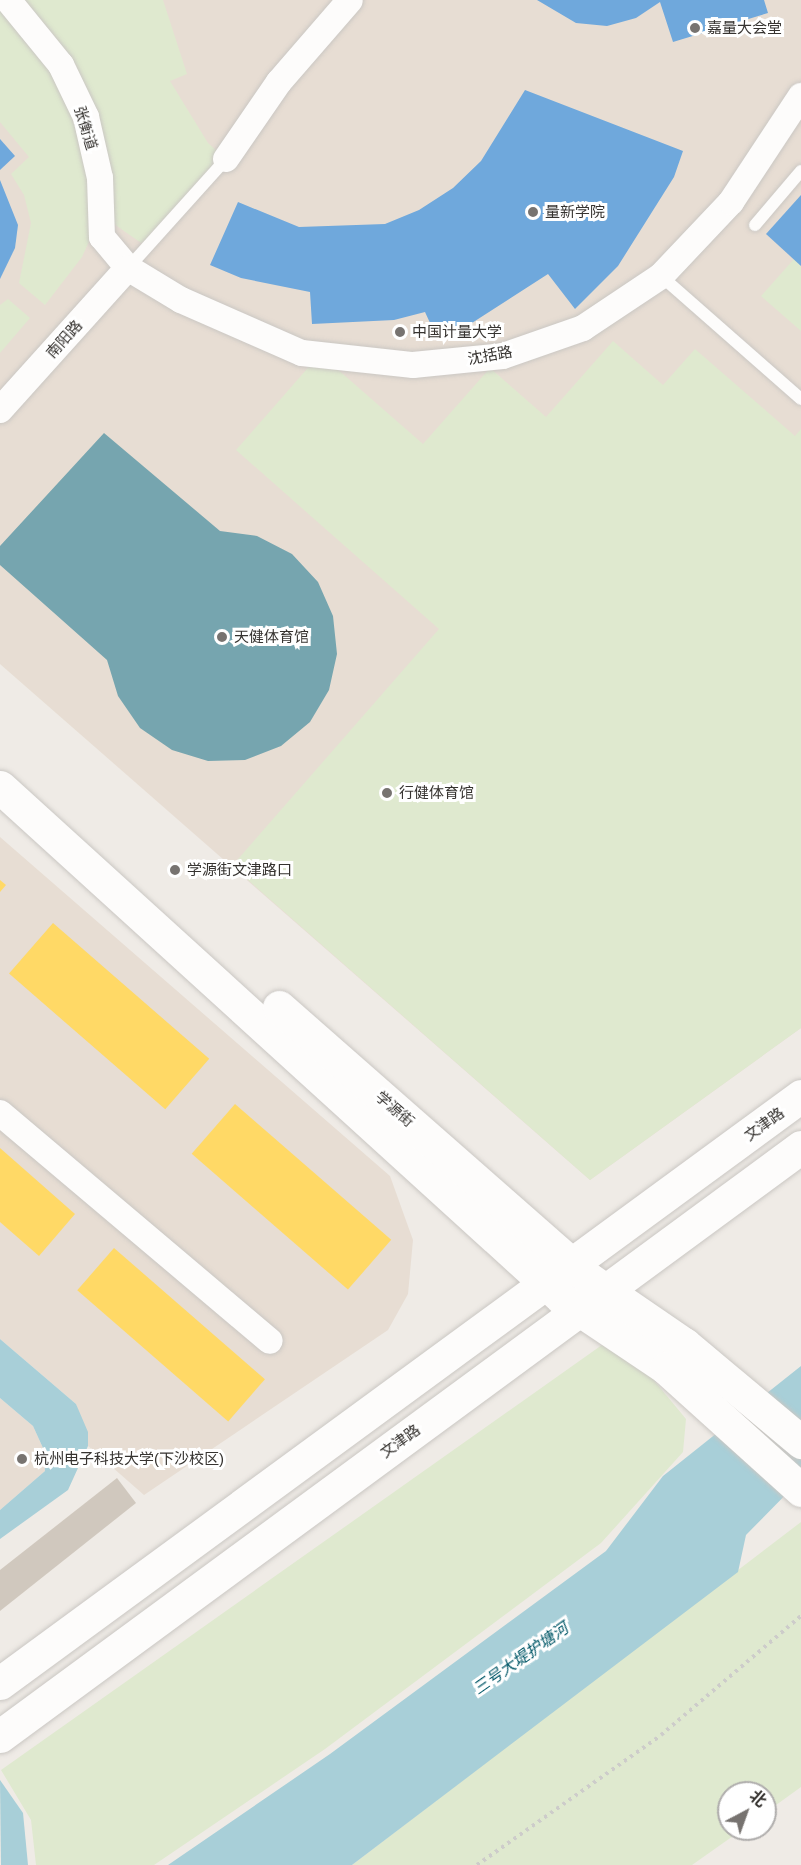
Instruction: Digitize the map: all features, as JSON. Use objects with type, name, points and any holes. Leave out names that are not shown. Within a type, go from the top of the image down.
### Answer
[{"type":"main road","name":"学源街","points":[[0,763],[573,1265],[609,1293],[684,1344],[801,1442]]},
{"type":"main road","name":"学源街","points":[[0,787],[545,1281],[578,1309],[666,1368],[801,1490]]},
{"type":"main road","name":"文津路","points":[[0,1683],[545,1281],[573,1265],[801,1096]]},
{"type":"main road","name":"文津路","points":[[4,1733],[578,1309],[609,1293],[801,1147]]},
{"type":"street","name":"张衡道","points":[[8,0],[61,65],[86,117],[100,178],[102,237],[128,268]]},
{"type":"street","points":[[226,159],[279,82],[350,0]]},
{"type":"street","name":"沈括路","points":[[128,268],[182,300],[302,353],[413,365],[503,356],[583,328],[661,276],[730,202],[801,96]]},
{"type":"street","name":"南阳路","points":[[0,410],[128,268]]},
{"type":"street","points":[[0,1113],[270,1341]]},
{"type":"lane","points":[[128,268],[226,159]]},
{"type":"lane","points":[[754,225],[801,171]]},
{"type":"lane","points":[[661,276],[801,399]]},
{"type":"path","points":[[477,1865],[660,1735],[801,1616]]},
{"type":"shaded area","name":"中国计量大学","points":[[0,0],[801,0],[801,1028],[590,1180],[0,664]]},
{"type":"shaded area","points":[[0,837],[390,1176],[413,1240],[408,1294],[388,1330],[144,1495],[88,1446],[76,1404],[0,1339]]},
{"type":"shaded area","name":"杭州电子科技大学(下沙校区)","points":[[0,1398],[33,1426],[43,1448],[45,1471],[0,1510]]},
{"type":"green space","points":[[0,0],[163,0],[187,74],[170,81],[208,143],[226,159],[147,247],[101,215],[82,257],[45,305],[19,283],[31,223],[24,195],[11,174],[29,157],[0,122]]},
{"type":"green space","points":[[794,259],[801,266],[801,331],[761,296]]},
{"type":"green space","points":[[8,299],[30,318],[0,353],[0,305]]},
{"type":"green space","points":[[613,341],[663,385],[695,349],[795,436],[801,429],[801,1028],[590,1180],[232,866],[439,629],[236,450],[320,354],[423,444],[490,368],[546,417]]},
{"type":"green space","points":[[609,1340],[652,1378],[686,1419],[683,1452],[601,1543],[325,1749],[154,1865],[36,1865],[31,1820],[1,1770]]},
{"type":"green space","points":[[801,1522],[801,1787],[777,1804],[777,1781],[717,1781],[717,1841],[726,1841],[692,1865],[352,1865]]},
{"type":"water","points":[[0,1339],[76,1404],[88,1432],[88,1446],[68,1490],[0,1539],[0,1510],[45,1471],[43,1448],[33,1426],[0,1398]]},
{"type":"water","name":"三号大堤护塘河","points":[[801,1366],[801,1479],[746,1535],[738,1572],[352,1865],[168,1865],[330,1754],[606,1551],[663,1476]]},
{"type":"water","points":[[0,1780],[23,1813],[28,1865],[1,1865]]},
{"type":"building: 住宅","points":[[0,880],[6,885],[0,892]]},
{"type":"building: 住宅","points":[[53,923],[209,1059],[165,1109],[9,974]]},
{"type":"building: 住宅","points":[[235,1104],[391,1240],[348,1290],[192,1154]]},
{"type":"building: 住宅","points":[[0,1148],[75,1214],[39,1256],[0,1222]]},
{"type":"building: 住宅","points":[[114,1248],[265,1379],[228,1421],[77,1290]]},
{"type":"building: 学校","points":[[537,0],[764,0],[768,13],[673,42],[660,2],[636,18],[607,26],[576,23]]},
{"type":"building: 学校","name":"量新学院","points":[[525,90],[683,151],[674,177],[618,266],[575,309],[548,274],[461,330],[436,336],[425,312],[394,320],[312,324],[310,292],[241,278],[210,265],[238,202],[299,227],[385,224],[419,210],[453,188],[481,161]]},
{"type":"building: 学校","points":[[0,139],[15,156],[0,170]]},
{"type":"building: 学校","points":[[0,180],[18,225],[15,248],[0,279]]},
{"type":"building: 学校","points":[[801,195],[801,266],[766,234]]},
{"type":"building: 公共","name":"天健体育馆","points":[[104,433],[220,531],[257,536],[292,554],[318,582],[333,616],[337,654],[329,690],[310,722],[281,746],[245,760],[208,761],[172,750],[140,728],[118,696],[107,660],[0,565],[0,546]]},
{"type":"building: 其他","points":[[117,1478],[136,1503],[0,1611],[0,1570]]},
{"type":"place","name":"嘉量大会堂","points":[[695,28]]},
{"type":"place","name":"量新学院","points":[[533,212]]},
{"type":"place","name":"中国计量大学","points":[[400,332]]},
{"type":"place","name":"天健体育馆","points":[[222,637]]},
{"type":"place","name":"行健体育馆","points":[[387,793]]},
{"type":"place","name":"学源街文津路口","points":[[175,870]]},
{"type":"place","name":"杭州电子科技大学(下沙校区)","points":[[22,1459]]}]
